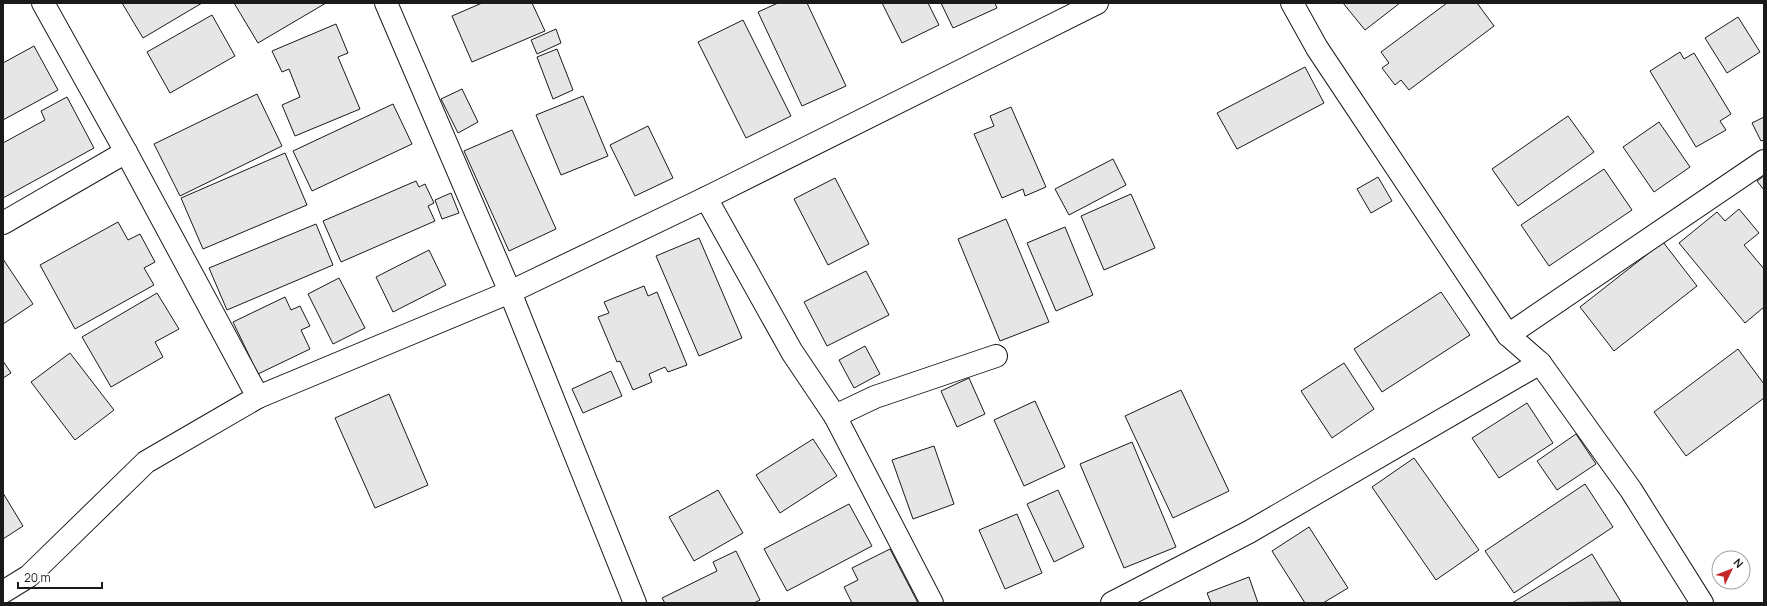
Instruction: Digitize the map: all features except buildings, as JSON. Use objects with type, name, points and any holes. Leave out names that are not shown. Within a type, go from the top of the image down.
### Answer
[{"type":"street","points":[[43,3],[126,152],[258,397]]},
{"type":"street","points":[[386,3],[510,292],[635,603]]},
{"type":"street","points":[[3,592],[29,576],[146,462],[258,397],[510,292],[706,198],[1096,3]]},
{"type":"street","points":[[1292,3],[1317,48],[1508,335],[1540,363],[1631,490],[1702,603]]},
{"type":"street","points":[[3,223],[126,152]]},
{"type":"street","points":[[1508,335],[1764,161]]},
{"type":"street","points":[[706,198],[792,352],[834,416],[932,603]]},
{"type":"street","points":[[834,416],[875,397],[996,356]]},
{"type":"street","points":[[1112,603],[1249,532],[1540,363]]}]
